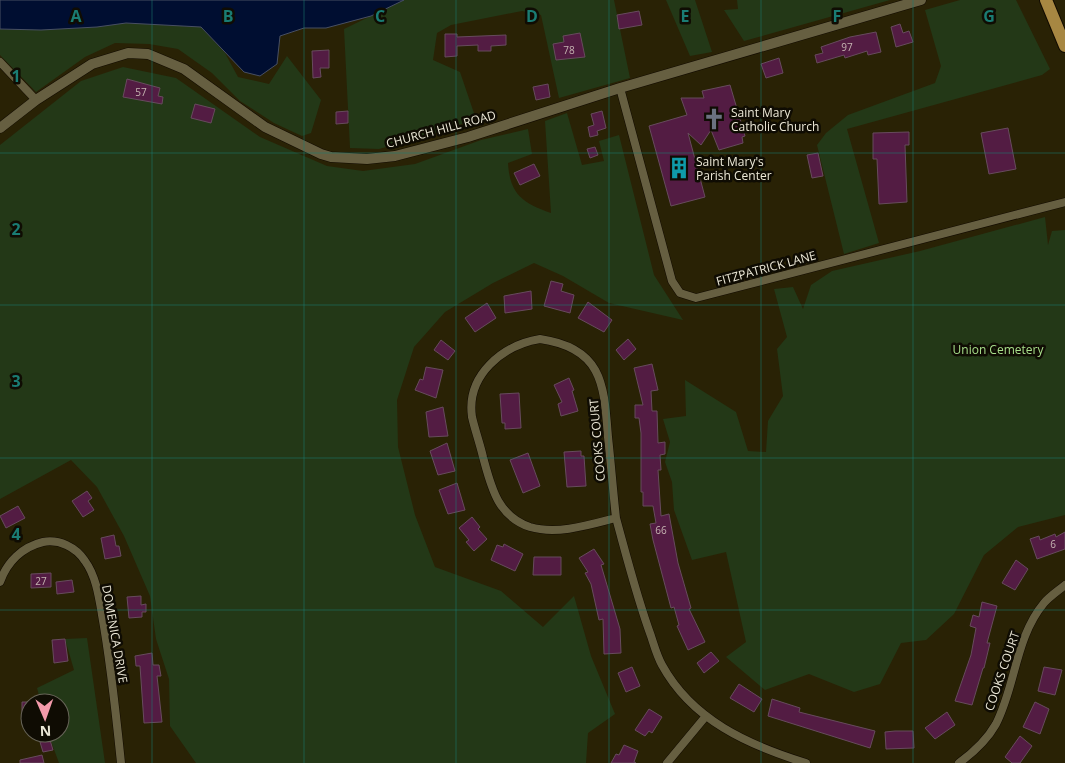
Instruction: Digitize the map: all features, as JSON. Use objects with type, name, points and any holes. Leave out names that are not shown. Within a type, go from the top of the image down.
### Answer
[{"type":"main road","points":[[1046,0],[1065,46]]},
{"type":"street","name":"CHURCH HILL ROAD","points":[[0,128],[36,100],[92,64],[128,53],[148,54],[184,68],[265,127],[321,154],[331,157],[367,160],[395,156],[468,137],[620,88],[921,0]]},
{"type":"street","points":[[0,62],[36,100]]},
{"type":"street","name":"FITZPATRICK LANE","points":[[620,88],[672,281],[680,293],[696,298],[1065,202]]},
{"type":"street","name":"COOKS COURT","points":[[616,518],[577,527],[544,530],[520,523],[498,502],[492,490],[472,416],[472,397],[476,382],[492,361],[513,346],[540,339],[563,344],[586,358],[598,374],[605,396],[616,518],[644,617],[661,663],[677,688],[690,704],[751,744],[806,763]]},
{"type":"street","name":"DOMENICA DRIVE","points":[[0,582],[16,555],[32,544],[47,541],[62,542],[85,560],[93,575],[109,651],[122,763]]},
{"type":"street","name":"COOKS COURT","points":[[959,763],[979,747],[995,724],[1008,696],[1022,642],[1035,616],[1045,601],[1065,586]]},
{"type":"street","points":[[667,763],[706,716]]},
{"type":"green space","points":[[404,0],[614,0],[630,78],[559,98],[541,15],[522,11],[451,25],[437,33],[433,60],[460,72],[476,119],[433,134],[379,149],[350,148],[344,29]]},
{"type":"green space","points":[[666,0],[695,0],[712,52],[690,56]]},
{"type":"green space","points":[[737,0],[890,0],[744,41],[724,10],[738,9]]},
{"type":"green space","points":[[960,0],[1016,0],[1050,69],[1042,75],[847,129],[879,243],[844,254],[817,145],[826,133],[848,115],[935,83],[941,66],[925,10]]},
{"type":"green space","points":[[126,23],[201,27],[225,53],[238,77],[269,84],[287,56],[321,100],[311,133],[302,136],[274,123],[240,101],[212,73],[178,49],[149,44],[115,43],[85,57],[36,92],[0,55],[0,29],[63,29]]},
{"type":"green space","points":[[123,67],[176,78],[260,137],[327,166],[363,171],[415,164],[481,140],[528,129],[532,154],[508,163],[509,174],[515,190],[520,196],[533,205],[551,213],[545,121],[567,113],[582,165],[604,161],[599,141],[619,135],[654,275],[683,320],[609,303],[563,276],[534,263],[493,283],[445,312],[414,347],[397,400],[398,447],[415,515],[435,567],[501,591],[543,627],[574,596],[591,656],[615,714],[588,733],[586,763],[196,763],[170,726],[169,679],[156,639],[150,596],[124,536],[97,487],[71,460],[0,499],[0,145],[81,81]]},
{"type":"green space","name":"Union Cemetery","points":[[1045,217],[1048,245],[1052,231],[1065,230],[1065,515],[1018,527],[984,555],[954,614],[926,640],[901,643],[880,684],[854,692],[809,674],[765,690],[726,657],[746,642],[726,552],[692,560],[674,510],[672,482],[665,462],[670,442],[663,419],[686,416],[685,380],[736,412],[748,451],[766,452],[768,421],[783,396],[777,349],[787,337],[774,289],[793,287],[803,309],[811,285],[832,271],[920,251]]},
{"type":"green space","points":[[87,638],[105,763],[59,763],[52,743],[70,743],[70,693],[38,693],[37,688],[74,670],[65,639]]},
{"type":"water","points":[[0,0],[404,0],[371,16],[326,28],[304,28],[280,36],[277,64],[260,76],[244,72],[201,27],[126,23],[97,27],[41,30],[0,29]]},
{"type":"building","points":[[639,11],[642,25],[619,29],[617,15]]},
{"type":"building","points":[[900,24],[903,33],[909,31],[913,42],[896,47],[891,27]]},
{"type":"building","points":[[876,32],[881,52],[868,55],[867,51],[845,58],[844,55],[817,63],[815,55],[823,53],[821,47],[850,37]]},
{"type":"building","points":[[580,33],[585,57],[556,60],[553,44],[564,42],[563,36]]},
{"type":"building","points":[[445,34],[457,34],[457,37],[506,35],[506,45],[491,46],[491,51],[478,51],[478,45],[457,46],[457,56],[445,57]]},
{"type":"building","points":[[329,50],[329,68],[320,68],[321,77],[313,78],[312,51]]},
{"type":"building","points":[[779,58],[783,73],[766,78],[761,64]]},
{"type":"building","points":[[127,79],[160,88],[158,96],[163,97],[162,104],[123,97]]},
{"type":"building","points":[[548,84],[550,97],[536,100],[533,87]]},
{"type":"building","points":[[730,85],[745,136],[742,137],[743,143],[719,150],[711,130],[701,145],[688,133],[705,197],[671,206],[649,126],[687,115],[681,98],[704,98],[702,91]]},
{"type":"building","points":[[195,104],[215,109],[211,123],[191,118]]},
{"type":"building","points":[[348,111],[348,123],[336,124],[336,112]]},
{"type":"building","points":[[602,111],[606,128],[597,131],[598,135],[590,137],[588,127],[594,125],[591,114]]},
{"type":"building","points":[[1008,128],[1016,169],[989,174],[981,133]]},
{"type":"building","points":[[909,132],[909,145],[905,145],[907,202],[879,204],[877,159],[873,159],[873,133]]},
{"type":"building","points":[[595,147],[598,155],[590,158],[587,149]]},
{"type":"building","points":[[818,153],[823,176],[812,178],[807,155]]},
{"type":"building","points":[[534,164],[540,176],[520,185],[514,173]]},
{"type":"building","points":[[551,281],[563,284],[561,291],[574,295],[570,313],[544,306]]},
{"type":"building","points":[[531,291],[532,309],[505,313],[504,296]]},
{"type":"building","points":[[588,302],[612,320],[604,332],[578,318]]},
{"type":"building","points":[[487,303],[496,318],[475,332],[465,318]]},
{"type":"building","points":[[628,339],[636,349],[624,360],[616,350]]},
{"type":"building","points":[[441,340],[455,351],[448,360],[434,350]]},
{"type":"building","points":[[652,364],[658,390],[651,391],[652,411],[657,411],[658,443],[665,442],[665,454],[660,455],[661,470],[658,470],[661,516],[669,514],[678,563],[691,608],[689,609],[705,642],[688,650],[677,626],[679,625],[674,607],[671,608],[653,540],[650,524],[656,523],[653,506],[643,506],[643,492],[641,492],[641,433],[639,418],[635,418],[635,405],[643,405],[634,368]]},
{"type":"building","points":[[426,367],[443,370],[436,398],[415,390],[420,379],[423,380]]},
{"type":"building","points":[[569,378],[574,390],[572,391],[578,411],[561,416],[558,404],[562,402],[554,385]]},
{"type":"building","points":[[519,393],[521,428],[505,429],[505,423],[502,423],[500,394]]},
{"type":"building","points":[[443,407],[448,436],[429,437],[426,412]]},
{"type":"building","points":[[447,443],[455,471],[438,475],[430,451]]},
{"type":"building","points":[[581,451],[581,456],[584,456],[586,486],[567,487],[564,452]]},
{"type":"building","points":[[528,453],[540,486],[523,493],[510,460]]},
{"type":"building","points":[[457,483],[465,510],[448,514],[439,490]]},
{"type":"building","points":[[87,491],[92,498],[88,501],[94,510],[83,517],[72,501]]},
{"type":"building","points":[[18,506],[25,518],[6,528],[0,516]]},
{"type":"building","points":[[472,517],[480,527],[478,529],[487,539],[474,551],[466,542],[469,540],[459,528]]},
{"type":"building","points":[[1065,532],[1065,549],[1037,559],[1030,539],[1039,536],[1040,540],[1055,534],[1056,537]]},
{"type":"building","points":[[114,535],[116,546],[119,546],[121,556],[105,559],[101,538]]},
{"type":"building","points":[[504,544],[523,554],[515,571],[491,560],[497,545],[503,547]]},
{"type":"building","points":[[594,549],[604,564],[601,565],[620,629],[621,653],[604,654],[603,619],[599,620],[591,584],[585,573],[588,572],[579,558]]},
{"type":"building","points":[[534,557],[561,557],[561,575],[533,575]]},
{"type":"building","points":[[1016,560],[1028,569],[1015,590],[1002,583]]},
{"type":"building","points":[[51,573],[51,587],[31,588],[31,574]]},
{"type":"building","points":[[72,580],[74,592],[57,594],[56,582]]},
{"type":"building","points":[[141,596],[141,605],[146,604],[146,612],[142,612],[142,617],[129,618],[127,597]]},
{"type":"building","points":[[982,602],[997,606],[987,643],[990,643],[984,668],[972,705],[955,701],[971,655],[976,628],[970,626],[973,615],[979,617]]},
{"type":"building","points":[[65,639],[68,661],[54,663],[52,640]]},
{"type":"building","points":[[711,652],[719,661],[704,673],[697,663]]},
{"type":"building","points":[[152,653],[153,665],[159,665],[161,676],[157,676],[162,722],[144,723],[140,666],[136,666],[135,656]]},
{"type":"building","points":[[632,667],[640,686],[626,692],[618,673]]},
{"type":"building","points":[[1044,667],[1062,670],[1055,695],[1038,691]]},
{"type":"building","points":[[739,684],[762,699],[754,712],[730,698]]},
{"type":"building","points":[[772,699],[800,708],[799,712],[875,731],[870,748],[768,716]]},
{"type":"building","points":[[1035,702],[1049,709],[1040,734],[1023,727]]},
{"type":"building","points":[[649,709],[662,717],[652,733],[649,731],[645,736],[635,730]]},
{"type":"building","points":[[947,712],[955,725],[935,739],[925,728]]},
{"type":"building","points":[[913,731],[914,748],[886,749],[885,732]]},
{"type":"building","points":[[1020,736],[1032,746],[1020,763],[1012,763],[1005,757]]},
{"type":"building","points":[[40,743],[51,743],[53,750],[43,752]]},
{"type":"building","points":[[624,745],[638,751],[634,762],[636,763],[611,763],[616,754],[619,755]]},
{"type":"building","points":[[42,755],[44,763],[20,763],[20,760]]},
{"type":"place","name":"Saint Mary Catholic Church","points":[[714,119]]},
{"type":"place","name":"Saint Mary's Parish Center","points":[[679,168]]}]
